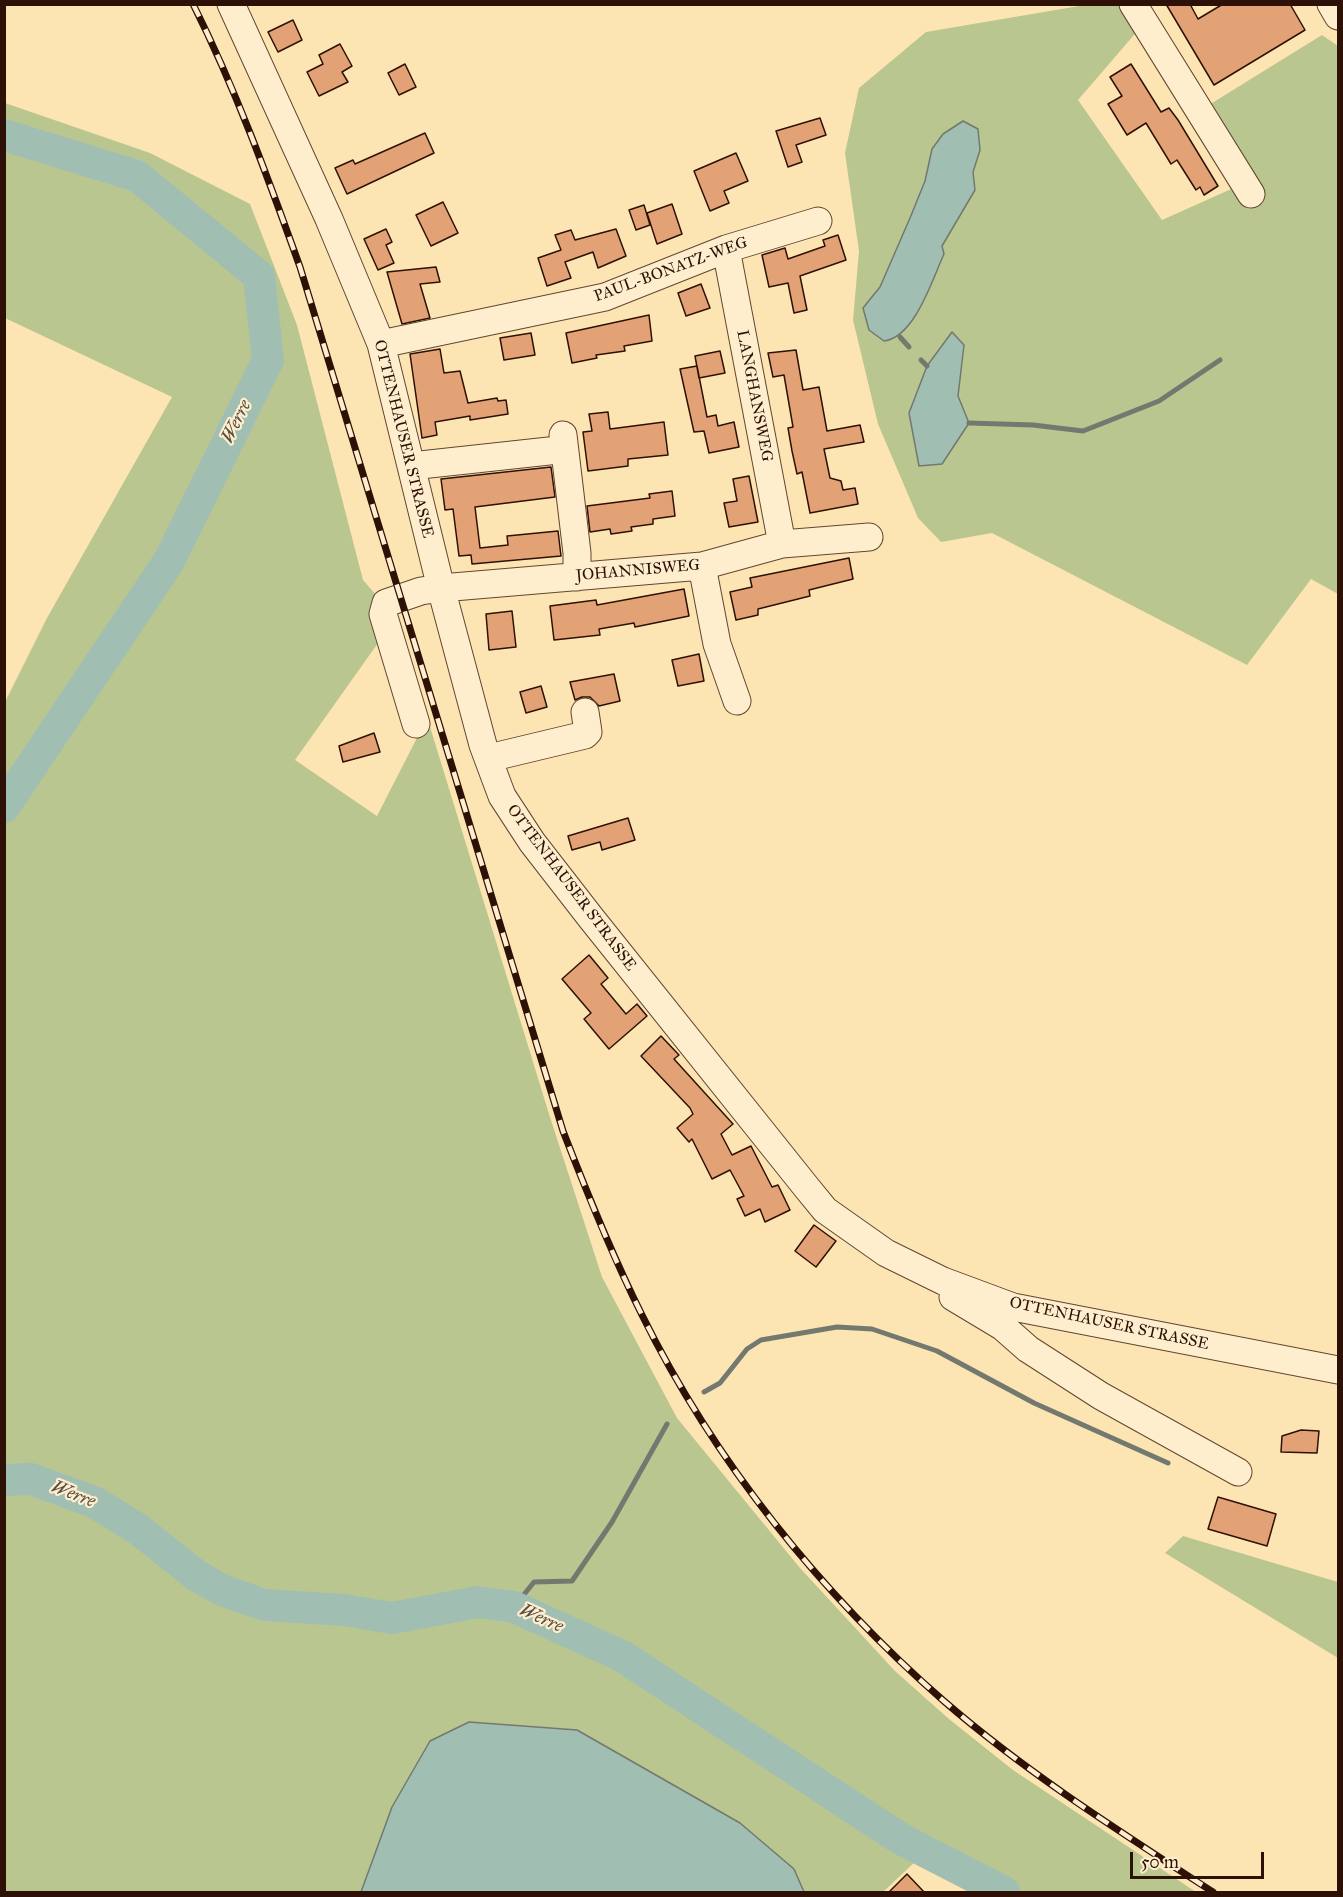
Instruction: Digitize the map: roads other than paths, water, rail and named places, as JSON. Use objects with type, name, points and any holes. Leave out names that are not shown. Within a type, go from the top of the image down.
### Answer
[{"type":"street","name":"OTTENHAUSER STRASSE","points":[[231,4],[329,219],[381,344],[441,588],[502,796],[532,842],[825,1210],[886,1253],[943,1281],[1013,1306],[1338,1370]]},
{"type":"street","points":[[1133,4],[1251,194]]},
{"type":"street","points":[[1332,4],[1338,16]]},
{"type":"street","name":"PAUL-BONATZ-WEG","points":[[381,344],[605,297],[726,249],[818,221]]},
{"type":"street","name":"LANGHANSWEG","points":[[726,249],[782,544]]},
{"type":"street","points":[[411,466],[556,443],[577,553],[577,577]]},
{"type":"street","name":"JOHANNISWEG","points":[[416,724],[383,614],[386,603],[399,597],[441,588],[702,566],[782,544],[868,537]]},
{"type":"street","points":[[702,566],[717,644],[737,701]]},
{"type":"street","points":[[489,758],[585,735],[588,732],[585,712]]},
{"type":"street","points":[[943,1281],[951,1295],[1003,1327],[1028,1349],[1101,1396],[1238,1472]]},
{"type":"waterway","name":"Werre","points":[[4,135],[137,176],[259,276],[268,360],[169,561],[4,807]]},
{"type":"waterway","points":[[900,337],[909,347]]},
{"type":"waterway","points":[[921,360],[927,366]]},
{"type":"waterway","points":[[969,423],[1033,425],[1083,431],[1159,401],[1220,360]]},
{"type":"waterway","points":[[704,1392],[720,1383],[747,1349],[761,1340],[837,1327],[872,1329],[937,1351],[1034,1403],[1168,1463]]},
{"type":"waterway","points":[[514,1607],[534,1582],[572,1581],[612,1522],[667,1424]]},
{"type":"waterway","name":"Werre","points":[[4,1480],[31,1479],[94,1502],[138,1529],[197,1576],[222,1590],[264,1605],[344,1610],[392,1618],[478,1602],[514,1607],[622,1656],[901,1839],[1004,1892]]},
{"type":"railway","points":[[193,4],[237,102],[300,267],[563,1131],[620,1270],[671,1369],[702,1422],[774,1523],[814,1571],[900,1661],[976,1728],[1042,1778],[1213,1892]]}]
